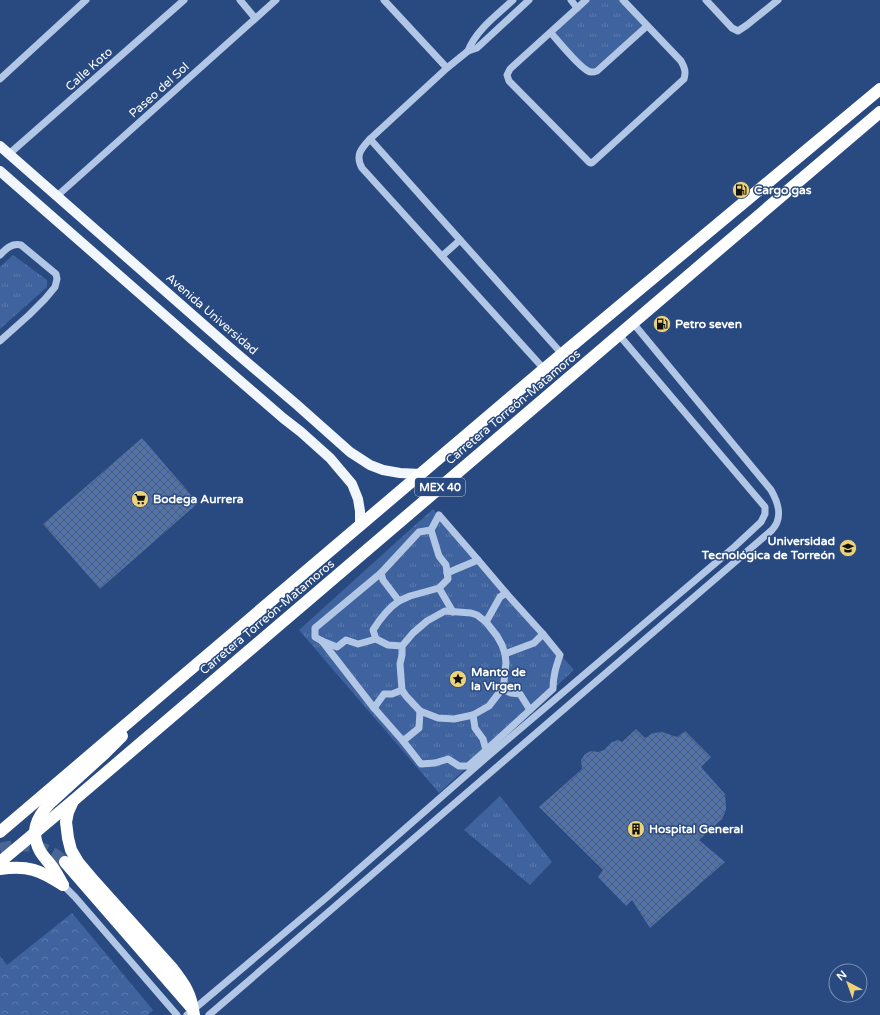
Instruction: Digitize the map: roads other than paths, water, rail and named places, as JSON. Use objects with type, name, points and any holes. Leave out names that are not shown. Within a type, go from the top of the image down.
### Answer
[{"type":"highway","points":[[859,107],[880,82]]},
{"type":"highway","name":"MEX 40","points":[[0,832],[544,369],[880,89]]},
{"type":"highway","name":"Carretera Torreón-Matamoros","points":[[0,862],[880,112]]},
{"type":"highway","points":[[63,885],[56,871],[40,851],[35,839],[36,824],[42,812],[50,803],[117,742],[125,732],[131,720]]},
{"type":"highway","points":[[74,800],[68,812],[66,822],[68,838],[78,862],[172,968],[190,996],[192,1013]]},
{"type":"highway","points":[[65,862],[192,1013]]},
{"type":"highway","points":[[0,869],[22,868],[34,870],[45,874],[63,885]]},
{"type":"main road","name":"Avenida Universidad","points":[[0,146],[350,452],[370,465],[383,470],[400,474],[420,474]]},
{"type":"main road","points":[[0,172],[330,458],[352,484],[358,499],[360,525]]},
{"type":"main road","points":[[283,418],[296,404]]},
{"type":"street","points":[[0,79],[86,0]]},
{"type":"street","name":"Calle Koto","points":[[10,154],[184,0]]},
{"type":"street","points":[[240,0],[255,18]]},
{"type":"street","name":"Paseo del Sol","points":[[57,196],[276,0]]},
{"type":"street","points":[[384,0],[448,68]]},
{"type":"street","points":[[468,51],[474,39],[483,28],[513,0]]},
{"type":"street","points":[[529,0],[477,48],[468,51],[448,68],[370,139],[360,152],[358,158],[362,168],[544,369]]},
{"type":"street","points":[[570,0],[578,8]]},
{"type":"street","points":[[586,0],[510,69],[508,72],[508,77],[509,81],[591,163],[684,79],[686,71],[681,61],[623,0]]},
{"type":"street","points":[[706,0],[732,28],[738,31],[778,0]]},
{"type":"street","points":[[551,32],[579,64],[591,72],[597,71],[647,26]]},
{"type":"street","points":[[370,139],[562,354]]},
{"type":"street","points":[[442,256],[460,240]]},
{"type":"street","points":[[0,255],[12,245],[21,245],[56,274],[57,280],[55,287],[44,299],[29,315],[0,341]]},
{"type":"street","points":[[209,1015],[776,525],[779,518],[778,509],[771,490],[633,323]]},
{"type":"street","points":[[192,1013],[761,522],[765,514],[765,507],[619,335]]},
{"type":"street","points":[[322,641],[374,708],[421,764],[435,763],[448,759],[459,766],[468,766],[553,689],[555,668],[560,655],[439,515],[431,530],[439,556],[446,565],[448,579],[439,588],[410,596],[399,601],[389,609],[373,630],[376,638],[388,645],[402,646]]},
{"type":"street","points":[[376,638],[358,644],[346,640],[337,647],[315,637],[315,628],[381,573],[419,532],[431,530]]},
{"type":"street","points":[[447,573],[478,560]]},
{"type":"street","points":[[381,573],[382,580],[399,601]]},
{"type":"street","points":[[439,588],[453,612]]},
{"type":"street","points":[[486,622],[500,597],[506,593]]},
{"type":"street","points":[[445,611],[453,612],[477,616],[486,622],[497,636],[505,654],[506,663],[504,682],[502,689],[489,706],[473,715],[461,718],[438,718],[420,711],[402,690],[400,670],[402,646],[413,633],[427,621],[445,611]]},
{"type":"street","points":[[505,654],[534,643],[543,634]]},
{"type":"street","points":[[502,689],[511,693],[520,694],[530,710]]},
{"type":"street","points":[[374,708],[384,694],[392,694],[402,690]]},
{"type":"street","points":[[545,709],[553,718]]},
{"type":"street","points":[[403,741],[419,728],[420,711]]},
{"type":"street","points":[[473,715],[475,728],[482,739],[486,750]]},
{"type":"street","points":[[63,885],[177,1015]]},
{"type":"street","points":[[327,896],[336,906]]},
{"type":"tunnel","points":[[0,849],[18,846],[34,846],[50,852],[65,862]]},
{"type":"place","name":"Cargo gas","points":[[741,190]]},
{"type":"place","name":"Petro seven","points":[[662,324]]},
{"type":"place","name":"Bodega Aurrera","points":[[140,499]]},
{"type":"place","name":"Universidad Tecnológica de Torreón","points":[[848,548]]},
{"type":"place","name":"Manto de la Virgen","points":[[458,679]]},
{"type":"place","name":"Hospital General","points":[[636,829]]}]
